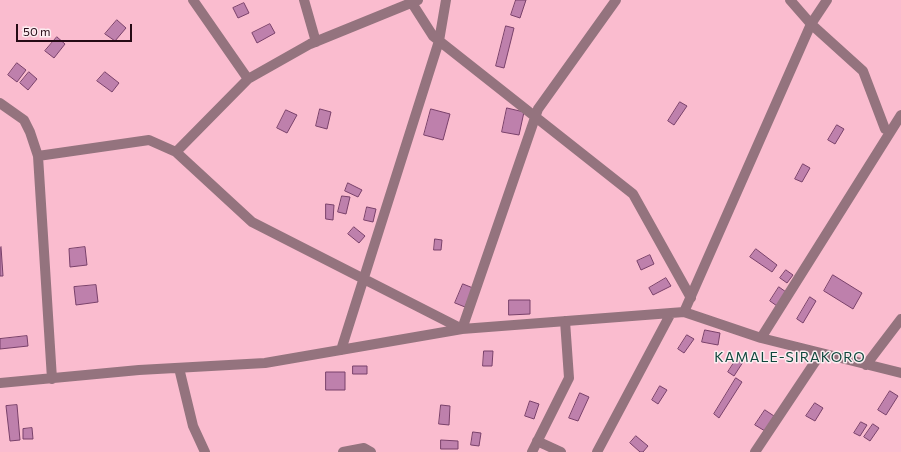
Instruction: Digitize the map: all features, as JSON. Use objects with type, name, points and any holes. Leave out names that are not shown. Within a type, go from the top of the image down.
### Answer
[{"type":"street","points":[[192,0],[248,80]]},
{"type":"street","points":[[304,0],[316,42]]},
{"type":"street","points":[[341,350],[439,41],[446,0]]},
{"type":"street","points":[[462,329],[538,110],[616,0]]},
{"type":"street","points":[[790,0],[811,24],[863,71],[885,129]]},
{"type":"street","points":[[684,312],[811,24],[827,0]]},
{"type":"street","points":[[176,152],[248,80],[316,42],[413,1],[433,36],[633,194],[691,298]]},
{"type":"street","points":[[0,103],[24,120],[30,132],[38,156],[52,379]]},
{"type":"street","points":[[761,338],[901,115]]},
{"type":"street","points":[[38,156],[149,140],[176,152],[252,222],[462,329]]},
{"type":"street","points":[[0,383],[139,370],[265,362],[462,329],[684,312],[761,338],[901,373]]},
{"type":"street","points":[[597,452],[671,314]]},
{"type":"street","points":[[866,365],[901,319]]},
{"type":"street","points":[[532,452],[569,378],[565,321]]},
{"type":"street","points":[[756,452],[821,353]]},
{"type":"street","points":[[179,368],[193,426],[205,452]]},
{"type":"street","points":[[538,441],[561,452]]},
{"type":"street","points":[[343,452],[364,448],[371,452]]},
{"type":"building","points":[[516,0],[526,0],[520,18],[511,15]]},
{"type":"building","points":[[244,3],[249,13],[238,18],[233,8]]},
{"type":"building","points":[[117,20],[126,28],[115,41],[105,34]]},
{"type":"building","points":[[270,24],[275,33],[257,43],[252,33]]},
{"type":"building","points":[[506,26],[514,28],[504,68],[496,66]]},
{"type":"building","points":[[57,37],[65,44],[54,58],[45,51]]},
{"type":"building","points":[[17,63],[26,70],[17,82],[8,75]]},
{"type":"building","points":[[29,72],[37,79],[28,90],[20,83]]},
{"type":"building","points":[[105,72],[119,83],[112,92],[97,81]]},
{"type":"building","points":[[680,102],[687,106],[674,125],[668,121]]},
{"type":"building","points":[[507,108],[524,112],[519,135],[502,132]]},
{"type":"building","points":[[320,109],[331,112],[327,129],[316,126]]},
{"type":"building","points":[[431,109],[450,114],[443,140],[424,135]]},
{"type":"building","points":[[286,110],[297,115],[287,133],[277,128]]},
{"type":"building","points":[[837,125],[844,129],[835,144],[828,140]]},
{"type":"building","points":[[803,164],[810,168],[802,182],[795,179]]},
{"type":"building","points":[[348,183],[362,190],[358,197],[345,191]]},
{"type":"building","points":[[342,196],[350,197],[346,214],[338,212]]},
{"type":"building","points":[[326,204],[334,205],[333,220],[326,219]]},
{"type":"building","points":[[367,207],[376,209],[373,222],[364,220]]},
{"type":"building","points":[[354,227],[365,236],[359,243],[348,234]]},
{"type":"building","points":[[435,239],[442,240],[441,250],[434,250]]},
{"type":"building","points":[[1,247],[3,276],[0,276]]},
{"type":"building","points":[[85,247],[87,265],[70,267],[69,249]]},
{"type":"building","points":[[756,249],[777,265],[772,272],[750,257]]},
{"type":"building","points":[[650,255],[654,264],[641,270],[637,261]]},
{"type":"building","points":[[786,270],[793,275],[787,283],[780,278]]},
{"type":"building","points":[[833,275],[862,293],[853,309],[824,291]]},
{"type":"building","points":[[666,278],[671,286],[653,295],[649,288]]},
{"type":"building","points":[[463,284],[473,288],[465,307],[455,303]]},
{"type":"building","points":[[96,285],[98,302],[76,305],[74,287]]},
{"type":"building","points":[[779,287],[786,292],[777,306],[770,301]]},
{"type":"building","points":[[810,297],[816,301],[803,323],[797,319]]},
{"type":"building","points":[[509,300],[530,300],[530,314],[509,315]]},
{"type":"building","points":[[705,330],[720,333],[718,345],[702,342]]},
{"type":"building","points":[[687,335],[694,339],[684,353],[678,349]]},
{"type":"building","points":[[27,336],[28,346],[0,349],[0,339]]},
{"type":"building","points":[[484,351],[493,351],[492,366],[483,366]]},
{"type":"building","points":[[737,358],[743,362],[734,376],[728,372]]},
{"type":"building","points":[[353,366],[367,366],[367,374],[353,374]]},
{"type":"building","points":[[326,372],[345,372],[345,390],[326,390]]},
{"type":"building","points":[[736,378],[742,382],[719,418],[714,414]]},
{"type":"building","points":[[660,386],[667,390],[658,404],[652,400]]},
{"type":"building","points":[[890,391],[898,396],[886,415],[878,410]]},
{"type":"building","points":[[580,393],[589,397],[578,421],[569,418]]},
{"type":"building","points":[[530,401],[539,404],[534,419],[525,416]]},
{"type":"building","points":[[815,403],[823,408],[815,421],[806,416]]},
{"type":"building","points":[[17,405],[20,440],[10,441],[6,406]]},
{"type":"building","points":[[441,405],[450,406],[449,425],[439,424]]},
{"type":"building","points":[[765,410],[774,416],[765,431],[755,425]]},
{"type":"building","points":[[861,422],[867,425],[860,436],[854,433]]},
{"type":"building","points":[[873,424],[879,428],[870,441],[864,437]]},
{"type":"building","points":[[32,428],[33,439],[23,439],[23,429]]},
{"type":"building","points":[[473,432],[481,433],[479,446],[471,445]]},
{"type":"building","points":[[636,436],[648,446],[643,452],[640,452],[630,443]]},
{"type":"building","points":[[441,440],[458,441],[458,449],[441,449]]},
{"type":"district","name":"KAMALE-SIRAKORO","points":[[790,357]]}]
